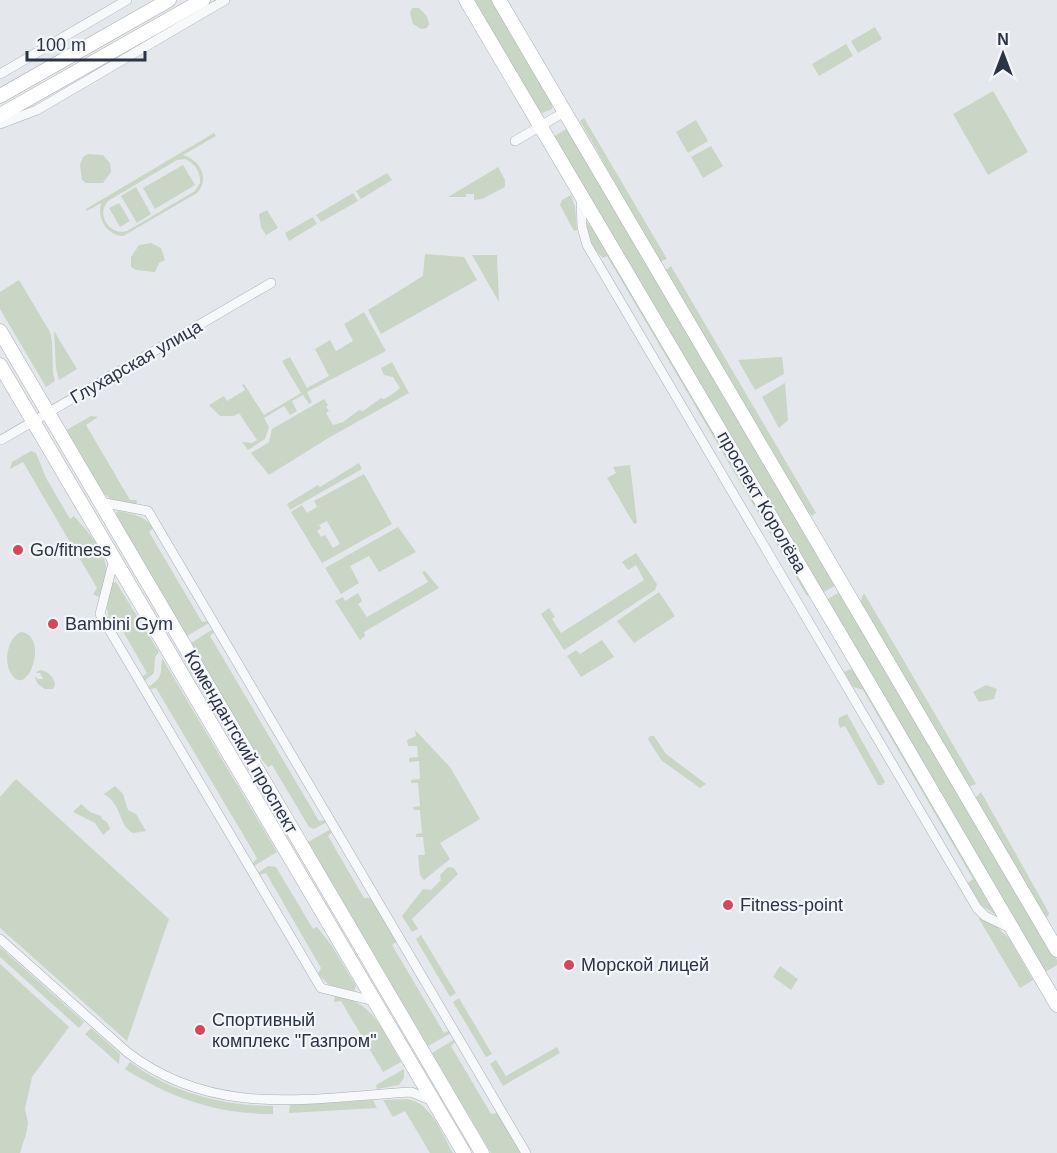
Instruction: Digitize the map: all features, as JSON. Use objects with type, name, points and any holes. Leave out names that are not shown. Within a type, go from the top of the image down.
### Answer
[{"type":"main road","points":[[0,96],[169,0]]},
{"type":"main road","points":[[0,115],[203,0]]},
{"type":"main road","name":"проспект Королёва","points":[[466,0],[1057,1005]]},
{"type":"main road","name":"проспект Королёва","points":[[500,0],[1057,950]]},
{"type":"main road","name":"Комендантский проспект","points":[[0,331],[482,1153]]},
{"type":"main road","name":"Комендантский проспект","points":[[0,364],[464,1153]]},
{"type":"street","points":[[0,74],[127,0]]},
{"type":"street","points":[[0,124],[37,110],[225,0]]},
{"type":"street","points":[[515,141],[566,111]]},
{"type":"street","points":[[581,196],[584,237],[630,319],[977,908],[985,916],[1010,928]]},
{"type":"street","name":"Глухарская улица","points":[[1,440],[271,283]]},
{"type":"street","points":[[100,502],[148,511],[526,1153]]},
{"type":"street","points":[[114,559],[100,614],[321,988],[374,1001]]},
{"type":"street","points":[[0,939],[127,1053],[142,1064],[182,1083],[212,1094],[257,1100],[411,1092],[433,1101]]},
{"type":"street","points":[[411,1092],[420,1078]]},
{"type":"green space","points":[[471,0],[491,0],[552,102],[552,109],[542,113],[538,111]]},
{"type":"green space","points":[[412,8],[419,8],[427,16],[429,24],[427,28],[421,29],[413,24],[410,13]]},
{"type":"green space","points":[[875,27],[882,39],[858,53],[851,41]]},
{"type":"green space","points":[[846,44],[853,56],[819,76],[812,64]]},
{"type":"green space","points":[[993,91],[1028,152],[988,175],[953,114]]},
{"type":"green space","points":[[584,118],[667,259],[659,262],[580,121]]},
{"type":"green space","points":[[696,120],[708,141],[688,153],[676,132]]},
{"type":"green space","points":[[568,128],[836,585],[822,593],[553,137]]},
{"type":"green space","points":[[214,133],[216,136],[183,155],[194,161],[201,170],[203,182],[197,193],[123,236],[112,233],[104,225],[100,214],[101,203],[87,211],[86,209]],"holes":[[[177,160],[189,161],[197,169],[199,176],[200,183],[195,191],[127,231],[115,230],[106,223],[103,212],[108,201]]]},
{"type":"green space","points":[[711,146],[723,166],[703,178],[691,157]]},
{"type":"green space","points":[[88,154],[103,155],[110,163],[111,172],[103,183],[86,183],[82,180],[80,165],[83,157]]},
{"type":"green space","points":[[183,165],[195,185],[155,209],[143,188]]},
{"type":"green space","points":[[498,167],[505,180],[505,187],[482,199],[474,200],[474,194],[466,194],[466,197],[448,197]]},
{"type":"green space","points":[[387,173],[392,180],[361,199],[356,191]]},
{"type":"green space","points":[[136,187],[151,214],[137,223],[121,196]]},
{"type":"green space","points":[[353,193],[358,201],[321,222],[316,215]]},
{"type":"green space","points":[[571,195],[575,207],[577,230],[574,231],[560,205],[562,200]]},
{"type":"green space","points":[[119,203],[130,221],[120,227],[109,208]]},
{"type":"green space","points":[[267,210],[278,228],[266,235],[261,227],[259,214]]},
{"type":"green space","points":[[313,217],[317,224],[289,241],[285,233]]},
{"type":"green space","points":[[586,221],[606,244],[811,594],[807,596],[607,256],[603,258],[593,246]]},
{"type":"green space","points":[[151,243],[161,248],[165,260],[159,263],[155,272],[136,270],[131,267],[131,257],[139,245]]},
{"type":"green space","points":[[425,254],[464,257],[477,280],[381,334],[368,310],[423,276]]},
{"type":"green space","points":[[472,255],[497,255],[499,302]]},
{"type":"green space","points":[[671,266],[816,513],[812,516],[796,495],[664,271]]},
{"type":"green space","points":[[19,280],[50,332],[55,381],[46,387],[0,309],[0,292]]},
{"type":"green space","points":[[364,312],[386,351],[307,392],[312,402],[309,404],[303,395],[292,401],[297,411],[290,415],[284,406],[264,418],[269,427],[265,439],[248,450],[242,442],[252,443],[257,440],[239,413],[234,416],[220,416],[209,405],[224,396],[227,401],[245,390],[242,385],[244,384],[264,415],[301,393],[282,361],[290,357],[307,388],[329,376],[315,349],[330,340],[336,351],[353,341],[344,324]]},
{"type":"green space","points":[[54,331],[77,369],[59,380],[56,368]]},
{"type":"green space","points":[[782,357],[784,374],[755,390],[738,360]]},
{"type":"green space","points":[[392,362],[409,393],[330,437],[269,475],[251,453],[269,442],[272,429],[324,399],[329,411],[326,413],[333,425],[343,422],[359,410],[363,411],[381,398],[384,399],[394,393],[400,388],[393,377],[384,375],[381,368]]},
{"type":"green space","points":[[785,383],[788,420],[779,428],[762,397]]},
{"type":"green space","points":[[91,416],[98,417],[86,425],[130,500],[137,500],[136,505],[114,501],[104,494],[65,431]]},
{"type":"green space","points":[[31,451],[36,453],[46,478],[70,519],[74,516],[101,552],[106,573],[98,597],[93,594],[97,588],[23,462],[10,469],[12,462]]},
{"type":"green space","points":[[359,463],[362,469],[290,510],[287,504]]},
{"type":"green space","points":[[630,465],[637,523],[634,524],[607,478],[616,473],[613,467]]},
{"type":"green space","points":[[364,474],[392,524],[322,563],[291,512],[302,505],[307,513],[317,507],[314,501]],"holes":[[[327,521],[340,544],[333,548],[325,535],[321,537],[317,531],[321,528],[319,525]]]},
{"type":"green space","points":[[119,511],[138,516],[150,524],[153,528],[149,532],[202,622],[209,623],[187,636],[115,516]]},
{"type":"green space","points":[[398,527],[416,552],[379,572],[369,556],[350,566],[359,583],[341,594],[325,568]]},
{"type":"green space","points":[[636,553],[657,584],[655,590],[564,650],[541,614],[549,608],[555,617],[552,619],[561,633],[644,580],[636,565],[628,570],[622,562]]},
{"type":"green space","points":[[425,571],[439,588],[364,632],[365,636],[360,640],[335,601],[343,597],[345,601],[358,593],[362,601],[358,604],[367,617],[428,582],[422,572]]},
{"type":"green space","points":[[116,582],[159,652],[155,657],[154,673],[144,681],[143,676],[147,673],[117,621],[111,622],[109,619],[107,607],[112,583]]},
{"type":"green space","points":[[659,592],[675,616],[634,643],[617,621]]},
{"type":"green space","points":[[840,592],[1057,960],[1057,965],[1045,972],[826,600]]},
{"type":"green space","points":[[864,593],[976,784],[968,787],[860,602]]},
{"type":"green space","points":[[213,629],[214,632],[210,636],[319,821],[326,820],[327,822],[314,829],[309,827],[272,765],[268,767],[253,749],[191,643]]},
{"type":"green space","points":[[21,632],[30,636],[34,643],[35,653],[30,673],[24,679],[18,680],[9,670],[7,658],[12,640]]},
{"type":"green space","points":[[602,640],[614,657],[581,677],[567,656],[576,650],[580,654]]},
{"type":"green space","points":[[162,658],[277,852],[254,866],[253,863],[257,858],[156,688],[148,687],[159,678]]},
{"type":"green space","points":[[851,669],[866,687],[996,915],[981,905],[968,883],[973,879],[863,690],[853,687],[844,672]]},
{"type":"green space","points":[[40,670],[52,677],[55,685],[53,689],[45,689],[38,684],[34,676],[43,679],[40,673],[35,673]]},
{"type":"green space","points":[[986,685],[997,689],[994,699],[979,702],[973,692]]},
{"type":"green space","points":[[847,714],[885,782],[882,785],[878,785],[845,726],[840,728],[839,718]]},
{"type":"green space","points":[[415,730],[450,767],[480,819],[440,843],[450,859],[424,880],[420,875],[418,855],[425,855],[423,837],[416,837],[416,834],[422,833],[420,810],[414,810],[413,807],[420,806],[418,783],[411,783],[411,780],[420,779],[419,761],[409,762],[409,758],[418,757],[417,746],[408,746],[407,740],[416,736]]},
{"type":"green space","points":[[654,736],[666,754],[706,784],[700,788],[661,760],[648,739]]},
{"type":"green space","points":[[16,779],[169,919],[127,1041],[0,928],[0,797]]},
{"type":"green space","points":[[115,786],[123,794],[128,810],[136,814],[146,831],[133,833],[125,825],[114,803],[104,794]]},
{"type":"green space","points":[[981,792],[1049,913],[1048,916],[1045,917],[974,799]]},
{"type":"green space","points":[[81,804],[90,812],[101,816],[110,829],[103,835],[95,823],[73,812]]},
{"type":"green space","points":[[331,829],[332,832],[328,836],[364,898],[372,898],[396,939],[392,945],[444,1033],[448,1031],[451,1033],[428,1046],[308,842]]},
{"type":"green space","points":[[268,866],[276,867],[313,929],[317,927],[332,946],[356,986],[354,991],[329,985],[318,974],[321,968],[266,873],[260,875],[258,873]]},
{"type":"green space","points":[[448,867],[454,868],[458,874],[412,919],[418,929],[412,932],[402,916],[423,889],[431,890],[441,880],[440,875]]},
{"type":"green space","points":[[980,918],[997,927],[1009,938],[1033,980],[1020,988]]},
{"type":"green space","points":[[421,935],[456,993],[450,997],[416,939]]},
{"type":"green space","points":[[0,947],[84,1022],[79,1028],[0,957]]},
{"type":"green space","points":[[0,964],[69,1027],[32,1077],[25,1109],[28,1123],[20,1153],[0,1153]]},
{"type":"green space","points":[[780,966],[798,979],[791,990],[773,977]]},
{"type":"green space","points":[[335,996],[349,999],[369,1011],[383,1029],[401,1062],[383,1072],[341,1001],[334,1002]]},
{"type":"green space","points":[[459,998],[492,1054],[486,1057],[453,1002]]},
{"type":"green space","points":[[91,1028],[120,1054],[119,1064],[85,1034]]},
{"type":"green space","points":[[455,1039],[451,1046],[491,1114],[498,1113],[521,1153],[491,1153],[432,1053]]},
{"type":"green space","points":[[557,1047],[560,1053],[503,1086],[490,1064],[496,1060],[506,1076]]},
{"type":"green space","points":[[130,1062],[162,1082],[180,1089],[216,1100],[273,1106],[273,1114],[233,1111],[196,1103],[160,1089],[125,1069]]},
{"type":"green space","points":[[404,1069],[404,1078],[399,1085],[377,1089],[376,1085]]},
{"type":"green space","points":[[373,1100],[377,1108],[289,1113],[290,1105]]},
{"type":"green space","points":[[383,1100],[415,1101],[429,1112],[453,1153],[430,1153],[405,1111],[393,1117]]},
{"type":"place","name":"Go/fitness","points":[[18,550]]},
{"type":"place","name":"Bambini Gym","points":[[53,624]]},
{"type":"place","name":"Fitness-point","points":[[728,905]]},
{"type":"place","name":"Морской лицей","points":[[569,965]]},
{"type":"place","name":"Спортивный комплекс \"Газпром\"","points":[[200,1030]]}]
